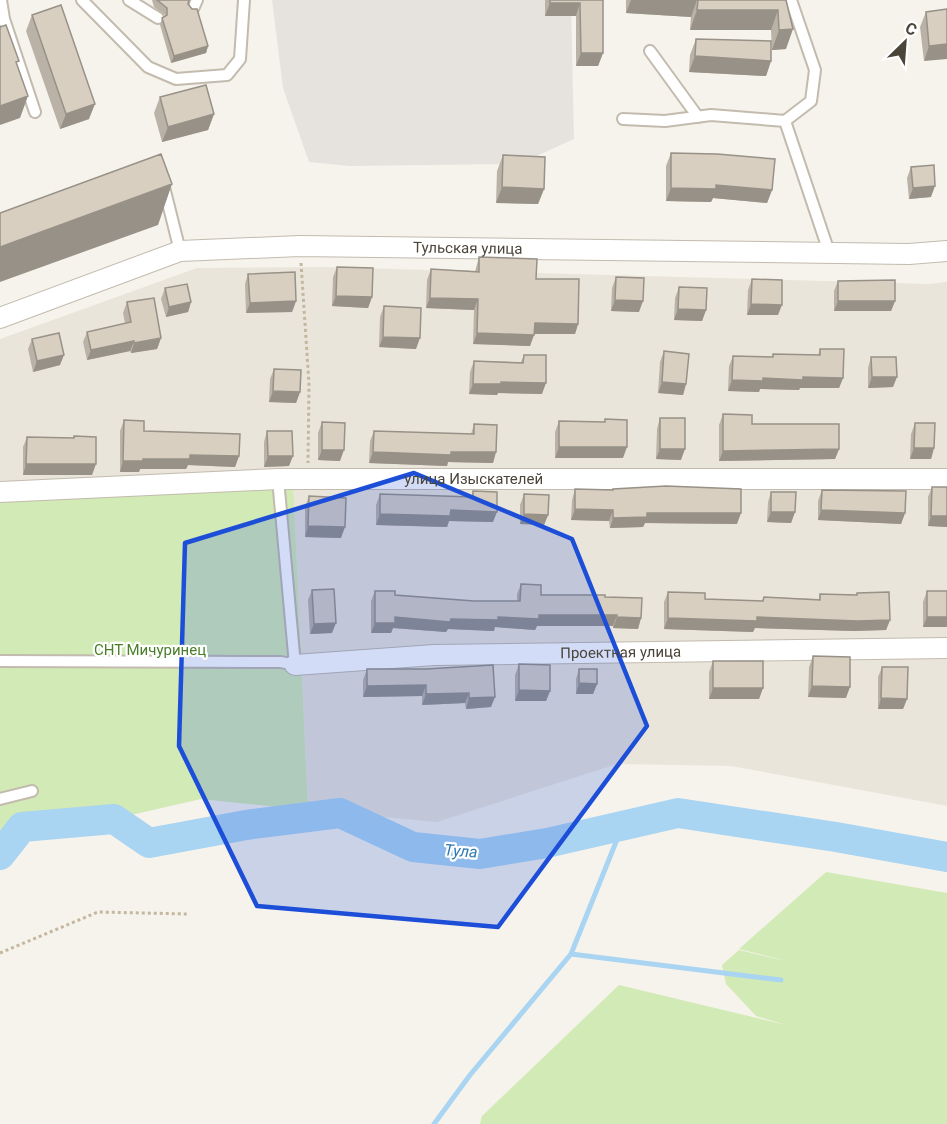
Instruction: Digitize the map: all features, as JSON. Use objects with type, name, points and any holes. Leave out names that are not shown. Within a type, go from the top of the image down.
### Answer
[{"type":"street","name":"Тульская улица","points":[[0,318],[180,251],[300,246],[829,252],[909,255],[947,251]]},
{"type":"street","name":"улица Изыскателей","points":[[0,492],[286,479],[947,479]]},
{"type":"street","name":"Проектная улица","points":[[294,665],[434,655],[947,648]]},
{"type":"lane","points":[[1,0],[2,20],[35,112]]},
{"type":"lane","points":[[82,0],[148,67],[176,79],[226,75],[240,58],[244,0]]},
{"type":"lane","points":[[129,0],[158,18]]},
{"type":"lane","points":[[623,119],[665,121],[711,116],[785,121],[811,101],[815,70],[791,0]]},
{"type":"lane","points":[[650,51],[698,117]]},
{"type":"lane","points":[[785,121],[829,252]]},
{"type":"lane","points":[[145,186],[156,182],[165,191],[180,251]]},
{"type":"lane","points":[[0,662],[281,662],[294,665],[286,479]]},
{"type":"lane","points":[[0,799],[32,791]]},
{"type":"path","points":[[286,479],[308,466],[309,384],[300,246]]},
{"type":"path","points":[[0,953],[98,912],[188,914]]},
{"type":"highlighted area","points":[[414,473],[572,539],[647,726],[498,927],[257,906],[179,746],[185,543]]},
{"type":"shaded area","points":[[272,0],[571,0],[574,139],[519,164],[349,166],[309,162],[283,88]]},
{"type":"shaded area","points":[[324,267],[929,284],[947,282],[947,806],[731,766],[617,764],[437,822],[308,810],[293,480],[0,484],[0,339],[197,268]]},
{"type":"green space","name":"СНТ Мичуринец","points":[[293,479],[308,810],[201,799],[13,842],[0,853],[0,500]]},
{"type":"green space","points":[[826,872],[947,893],[947,1124],[480,1124],[482,1116],[619,985],[786,1025],[756,1016],[726,984],[722,965],[739,950],[790,962],[739,949]]},
{"type":"building","points":[[157,0],[189,0],[188,4],[192,9],[197,9],[208,46],[174,56],[162,18],[167,15],[167,8]]},
{"type":"building","points":[[550,0],[603,0],[603,53],[581,53],[580,3],[550,3]]},
{"type":"building","points":[[698,0],[786,0],[793,29],[779,30],[778,10],[697,10]]},
{"type":"building","points":[[61,5],[95,104],[66,114],[32,15]]},
{"type":"building","points":[[947,9],[947,44],[929,46],[926,12]]},
{"type":"building","points":[[6,25],[28,96],[0,106],[0,27]]},
{"type":"building","points":[[696,39],[771,41],[771,61],[695,56]]},
{"type":"building","points":[[206,85],[214,114],[168,127],[160,97]]},
{"type":"building","points":[[671,153],[775,159],[772,190],[716,185],[716,189],[671,188]]},
{"type":"building","points":[[161,154],[172,184],[0,247],[0,213]]},
{"type":"building","points":[[503,155],[545,157],[544,189],[502,187]]},
{"type":"building","points":[[934,165],[935,186],[913,188],[911,167]]},
{"type":"building","points":[[479,257],[537,259],[536,279],[579,279],[578,324],[535,323],[534,335],[477,333],[478,299],[430,298],[431,269],[479,272]]},
{"type":"building","points":[[337,267],[373,268],[372,297],[336,296]]},
{"type":"building","points":[[295,272],[296,301],[250,303],[248,274]]},
{"type":"building","points":[[616,277],[644,278],[643,301],[615,300]]},
{"type":"building","points":[[752,279],[782,280],[782,305],[751,304]]},
{"type":"building","points":[[895,280],[895,301],[838,301],[838,281]]},
{"type":"building","points":[[187,284],[191,302],[169,307],[165,288]]},
{"type":"building","points":[[679,287],[707,288],[706,310],[678,309]]},
{"type":"building","points":[[154,298],[161,338],[91,350],[87,332],[131,322],[127,302]]},
{"type":"building","points":[[384,306],[421,308],[420,338],[383,337]]},
{"type":"building","points":[[59,333],[64,355],[37,361],[32,339]]},
{"type":"building","points":[[820,349],[844,349],[843,378],[732,380],[733,356],[820,355]]},
{"type":"building","points":[[664,351],[689,354],[686,384],[662,382]]},
{"type":"building","points":[[524,355],[546,355],[546,383],[473,384],[474,361],[523,363]]},
{"type":"building","points":[[871,357],[896,357],[897,377],[872,377]]},
{"type":"building","points":[[274,369],[301,370],[300,392],[273,391]]},
{"type":"building","points":[[723,414],[752,415],[752,424],[839,424],[839,449],[723,451]]},
{"type":"building","points":[[660,418],[685,418],[685,449],[660,449]]},
{"type":"building","points":[[605,419],[627,420],[627,447],[559,447],[559,421],[605,422]]},
{"type":"building","points":[[124,420],[144,421],[144,431],[240,434],[239,456],[190,455],[190,459],[123,461]]},
{"type":"building","points":[[322,422],[345,423],[344,450],[322,450]]},
{"type":"building","points":[[915,423],[935,423],[934,448],[914,448]]},
{"type":"building","points":[[474,424],[497,425],[496,452],[451,452],[451,455],[373,452],[374,431],[474,434]]},
{"type":"building","points":[[267,431],[292,431],[293,456],[268,456]]},
{"type":"building","points":[[74,436],[96,437],[96,464],[26,464],[27,437],[74,438]]},
{"type":"building","points":[[666,486],[741,489],[741,513],[647,513],[647,517],[613,518],[613,510],[575,509],[575,489],[613,490]]},
{"type":"building","points":[[932,487],[947,487],[947,516],[931,516]]},
{"type":"building","points":[[822,490],[906,491],[905,513],[821,510]]},
{"type":"building","points":[[473,491],[497,492],[497,512],[451,510],[450,516],[380,514],[380,494],[473,497]]},
{"type":"building","points":[[771,492],[796,492],[795,512],[771,512]]},
{"type":"building","points":[[524,494],[549,495],[548,515],[524,514]]},
{"type":"building","points":[[309,496],[346,498],[345,527],[308,526]]},
{"type":"building","points":[[521,584],[541,585],[541,595],[605,595],[605,597],[642,598],[641,618],[617,617],[617,615],[539,615],[539,619],[498,617],[498,620],[451,619],[450,622],[395,617],[395,623],[375,623],[375,591],[395,591],[395,595],[474,601],[520,601]]},
{"type":"building","points":[[334,589],[336,623],[314,624],[312,590]]},
{"type":"building","points":[[927,591],[947,591],[947,617],[927,617]]},
{"type":"building","points":[[668,592],[705,593],[705,599],[763,601],[764,597],[820,600],[820,594],[857,595],[857,593],[889,592],[890,620],[757,617],[757,621],[668,618]]},
{"type":"building","points":[[813,656],[850,657],[850,687],[812,686]]},
{"type":"building","points":[[713,661],[763,661],[763,688],[713,688]]},
{"type":"building","points":[[519,664],[550,665],[550,691],[519,690]]},
{"type":"building","points":[[493,665],[495,697],[469,698],[469,693],[426,694],[426,685],[367,686],[367,669],[426,669]]},
{"type":"building","points":[[882,667],[908,667],[907,699],[881,698]]},
{"type":"building","points":[[579,669],[597,669],[597,684],[579,683]]},
{"type":"waterway","name":"Тула","points":[[0,855],[22,827],[114,819],[149,843],[246,825],[340,813],[413,847],[480,854],[547,843],[678,813],[836,837],[947,857]]},
{"type":"waterway","points":[[434,1124],[470,1075],[571,954],[620,832],[678,813]]},
{"type":"waterway","points":[[571,954],[781,980]]}]
